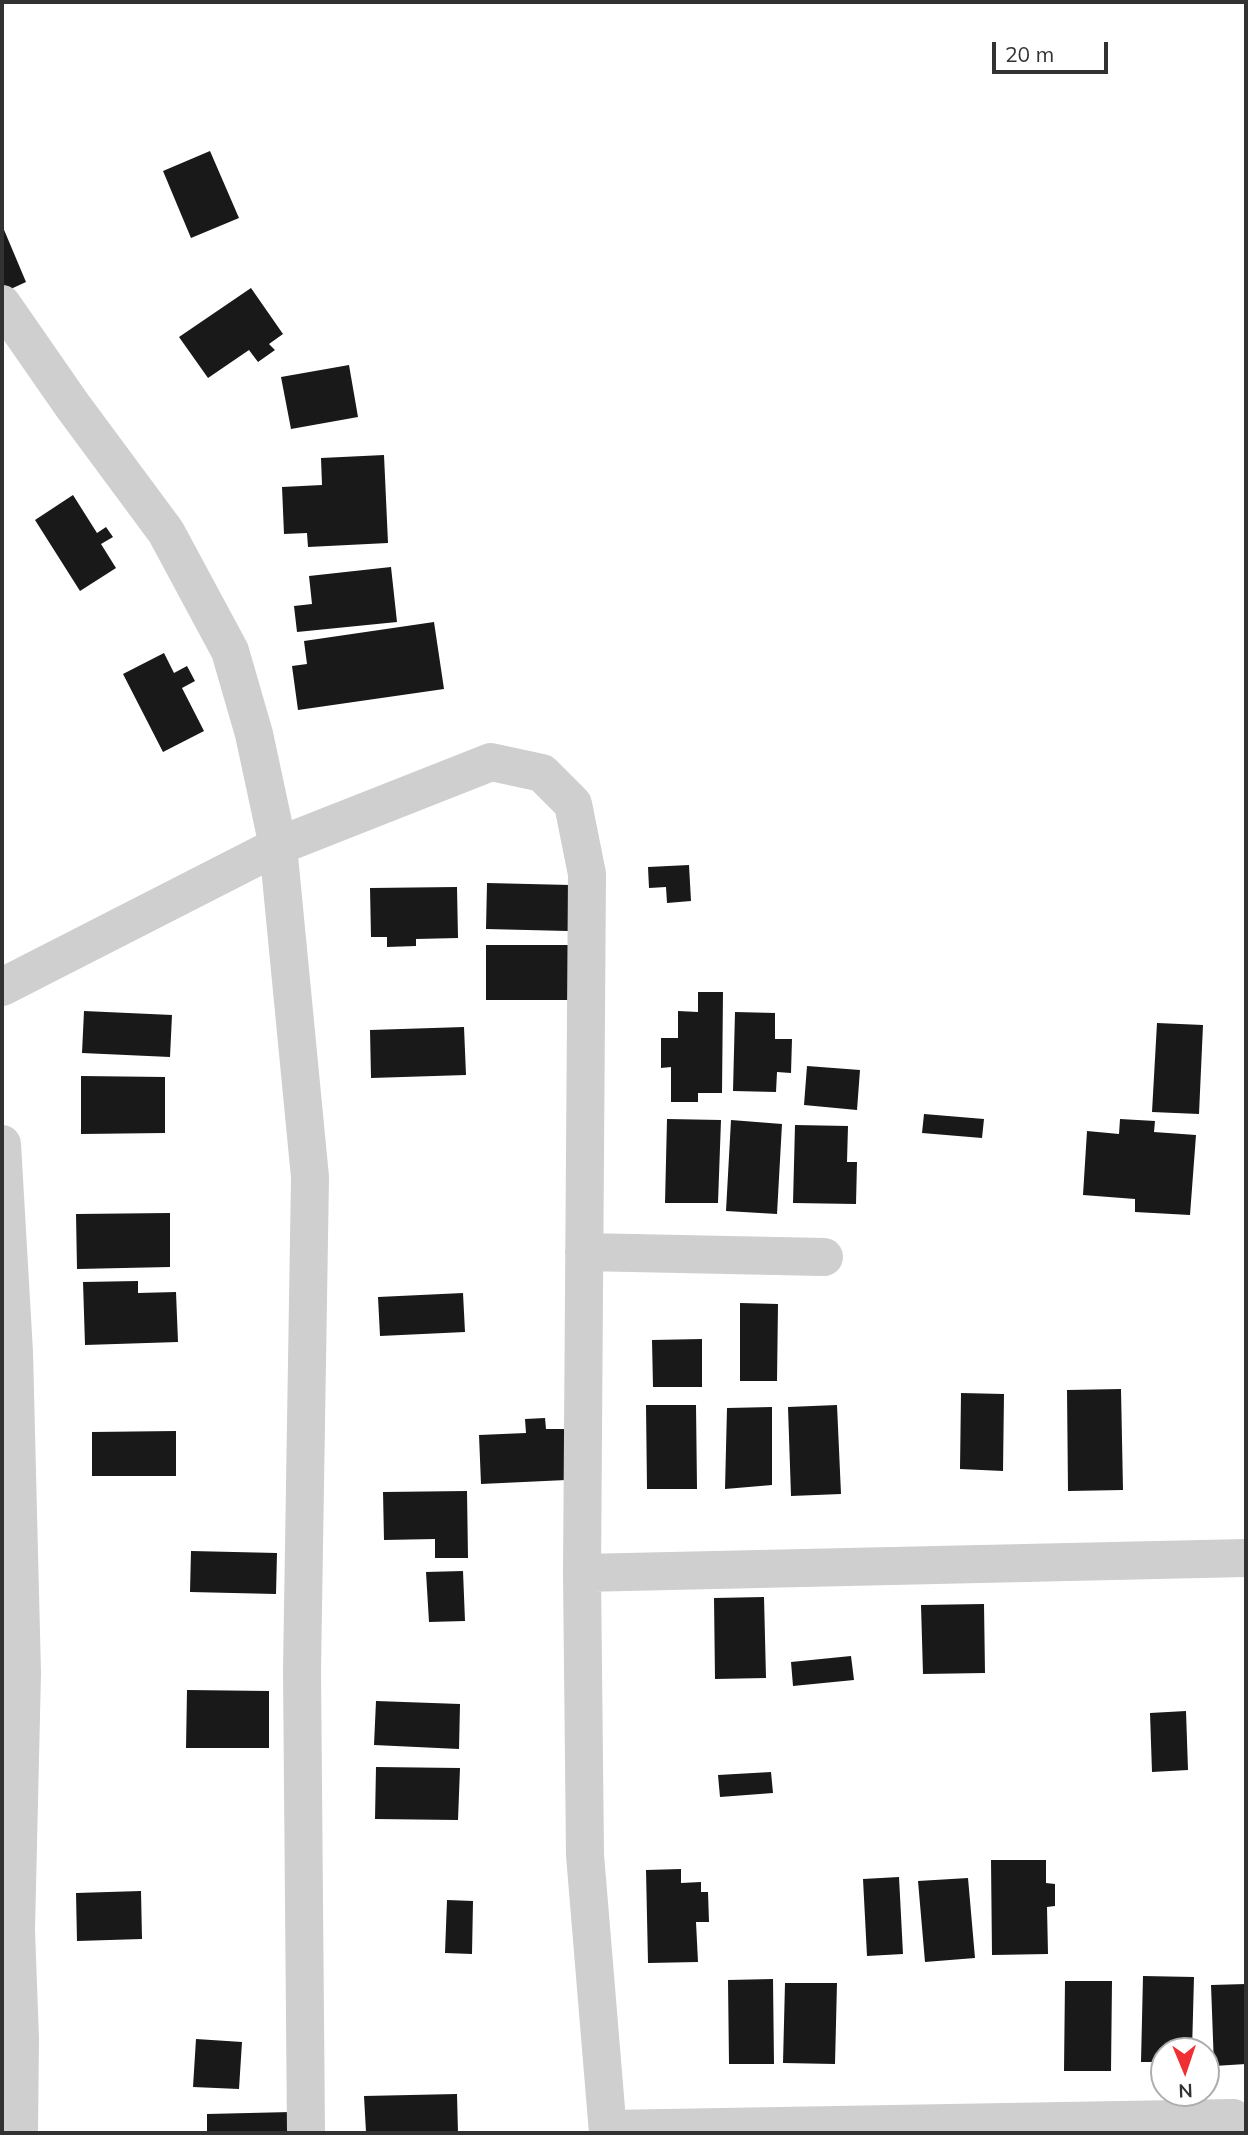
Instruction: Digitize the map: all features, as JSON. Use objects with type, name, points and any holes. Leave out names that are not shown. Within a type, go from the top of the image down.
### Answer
[{"type":"street","points":[[2,304],[72,405],[166,532],[230,650],[254,734],[278,846],[310,1177],[302,1670],[306,2133]]},
{"type":"street","points":[[2,987],[278,846],[491,762],[542,773],[573,804],[587,874],[582,1573],[585,1855],[609,2131],[1233,2118]]},
{"type":"street","points":[[2,1144],[14,1352],[22,1673],[16,1930],[20,2039],[19,2133]]},
{"type":"street","points":[[584,1252],[824,1257]]},
{"type":"street","points":[[582,1573],[1246,1558]]},
{"type":"building","points":[[210,151],[239,218],[191,238],[163,171]]},
{"type":"building","points":[[2,225],[26,282],[2,293]]},
{"type":"building","points":[[251,288],[283,334],[269,344],[275,350],[258,362],[249,350],[208,378],[179,337]]},
{"type":"building","points":[[349,365],[358,417],[291,429],[281,377]]},
{"type":"building","points":[[384,455],[388,543],[308,547],[307,533],[284,534],[282,487],[322,485],[321,458]]},
{"type":"building","points":[[73,495],[97,533],[106,527],[113,537],[101,544],[116,568],[80,591],[35,520]]},
{"type":"building","points":[[391,567],[397,622],[297,632],[294,606],[312,604],[309,576]]},
{"type":"building","points":[[434,622],[444,689],[298,710],[292,666],[307,664],[304,641]]},
{"type":"building","points":[[164,653],[174,673],[187,666],[195,681],[182,688],[204,731],[163,752],[123,674]]},
{"type":"building","points":[[689,865],[691,901],[667,903],[666,887],[649,888],[648,867]]},
{"type":"building","points":[[487,883],[570,885],[568,931],[486,929]]},
{"type":"building","points":[[457,887],[458,938],[416,939],[416,946],[387,947],[387,937],[371,937],[370,888]]},
{"type":"building","points":[[486,945],[577,945],[577,1000],[486,1000]]},
{"type":"building","points":[[698,992],[723,992],[722,1093],[698,1093],[698,1102],[671,1102],[671,1067],[661,1068],[661,1038],[678,1038],[678,1011],[698,1012]]},
{"type":"building","points":[[84,1011],[172,1015],[170,1057],[82,1053]]},
{"type":"building","points":[[735,1012],[775,1013],[775,1039],[792,1039],[791,1073],[777,1072],[776,1092],[733,1091]]},
{"type":"building","points":[[1157,1023],[1203,1025],[1199,1114],[1152,1112]]},
{"type":"building","points":[[464,1027],[466,1075],[371,1078],[370,1030]]},
{"type":"building","points":[[807,1066],[860,1070],[857,1110],[804,1105]]},
{"type":"building","points":[[81,1076],[165,1077],[165,1133],[81,1134]]},
{"type":"building","points":[[924,1114],[984,1119],[982,1138],[922,1133]]},
{"type":"building","points":[[667,1119],[721,1120],[718,1203],[665,1203]]},
{"type":"building","points":[[1120,1119],[1155,1121],[1154,1132],[1196,1135],[1190,1215],[1135,1212],[1135,1199],[1083,1195],[1087,1131],[1119,1134]]},
{"type":"building","points":[[731,1120],[782,1124],[777,1214],[726,1211]]},
{"type":"building","points":[[795,1125],[848,1126],[847,1162],[857,1162],[856,1204],[793,1203]]},
{"type":"building","points":[[170,1213],[170,1267],[77,1269],[76,1214]]},
{"type":"building","points":[[138,1281],[138,1293],[176,1292],[178,1342],[85,1345],[83,1282]]},
{"type":"building","points":[[463,1293],[465,1332],[380,1336],[378,1297]]},
{"type":"building","points":[[740,1303],[778,1304],[777,1381],[740,1381]]},
{"type":"building","points":[[702,1339],[702,1387],[653,1387],[652,1340]]},
{"type":"building","points":[[1121,1389],[1123,1490],[1068,1491],[1067,1390]]},
{"type":"building","points":[[961,1393],[1004,1394],[1003,1471],[960,1469]]},
{"type":"building","points":[[646,1405],[696,1405],[697,1489],[647,1489]]},
{"type":"building","points":[[837,1405],[841,1494],[791,1496],[788,1407]]},
{"type":"building","points":[[772,1407],[772,1485],[725,1489],[727,1408]]},
{"type":"building","points":[[545,1418],[546,1429],[564,1429],[566,1480],[481,1484],[479,1435],[526,1433],[525,1419]]},
{"type":"building","points":[[176,1431],[176,1476],[92,1476],[92,1432]]},
{"type":"building","points":[[467,1491],[468,1558],[435,1558],[435,1539],[384,1540],[383,1492]]},
{"type":"building","points":[[191,1551],[277,1553],[276,1594],[190,1592]]},
{"type":"building","points":[[463,1571],[465,1621],[429,1622],[426,1572]]},
{"type":"building","points":[[764,1597],[766,1678],[715,1679],[714,1598]]},
{"type":"building","points":[[984,1604],[985,1673],[923,1674],[921,1605]]},
{"type":"building","points":[[851,1656],[854,1680],[793,1686],[791,1662]]},
{"type":"building","points":[[187,1690],[269,1691],[269,1748],[186,1748]]},
{"type":"building","points":[[376,1701],[460,1704],[459,1749],[374,1745]]},
{"type":"building","points":[[1186,1711],[1188,1770],[1152,1772],[1150,1713]]},
{"type":"building","points":[[376,1767],[460,1768],[458,1820],[375,1819]]},
{"type":"building","points":[[771,1772],[773,1793],[720,1797],[718,1775]]},
{"type":"building","points":[[991,1860],[1046,1860],[1046,1883],[1055,1884],[1055,1906],[1047,1907],[1048,1954],[992,1955]]},
{"type":"building","points":[[681,1869],[681,1883],[701,1882],[701,1892],[708,1892],[709,1922],[696,1922],[698,1962],[648,1963],[646,1870]]},
{"type":"building","points":[[899,1877],[903,1954],[867,1956],[863,1879]]},
{"type":"building","points":[[968,1878],[975,1958],[925,1962],[918,1881]]},
{"type":"building","points":[[141,1891],[142,1939],[77,1941],[76,1893]]},
{"type":"building","points":[[447,1900],[473,1901],[472,1954],[445,1953]]},
{"type":"building","points":[[1143,1976],[1194,1977],[1192,2037],[1150,2037],[1150,2062],[1141,2062]]},
{"type":"building","points":[[773,1979],[774,2064],[729,2064],[728,1980]]},
{"type":"building","points":[[1065,1981],[1112,1981],[1111,2071],[1064,2071]]},
{"type":"building","points":[[785,1983],[837,1983],[835,2064],[783,2063]]},
{"type":"building","points":[[1246,1984],[1246,2064],[1220,2066],[1220,2037],[1213,2037],[1211,1985]]},
{"type":"building","points":[[196,2039],[242,2042],[239,2089],[193,2087]]},
{"type":"building","points":[[457,2094],[458,2133],[366,2132],[364,2096]]},
{"type":"building","points":[[291,2112],[292,2133],[207,2133],[207,2114]]}]
